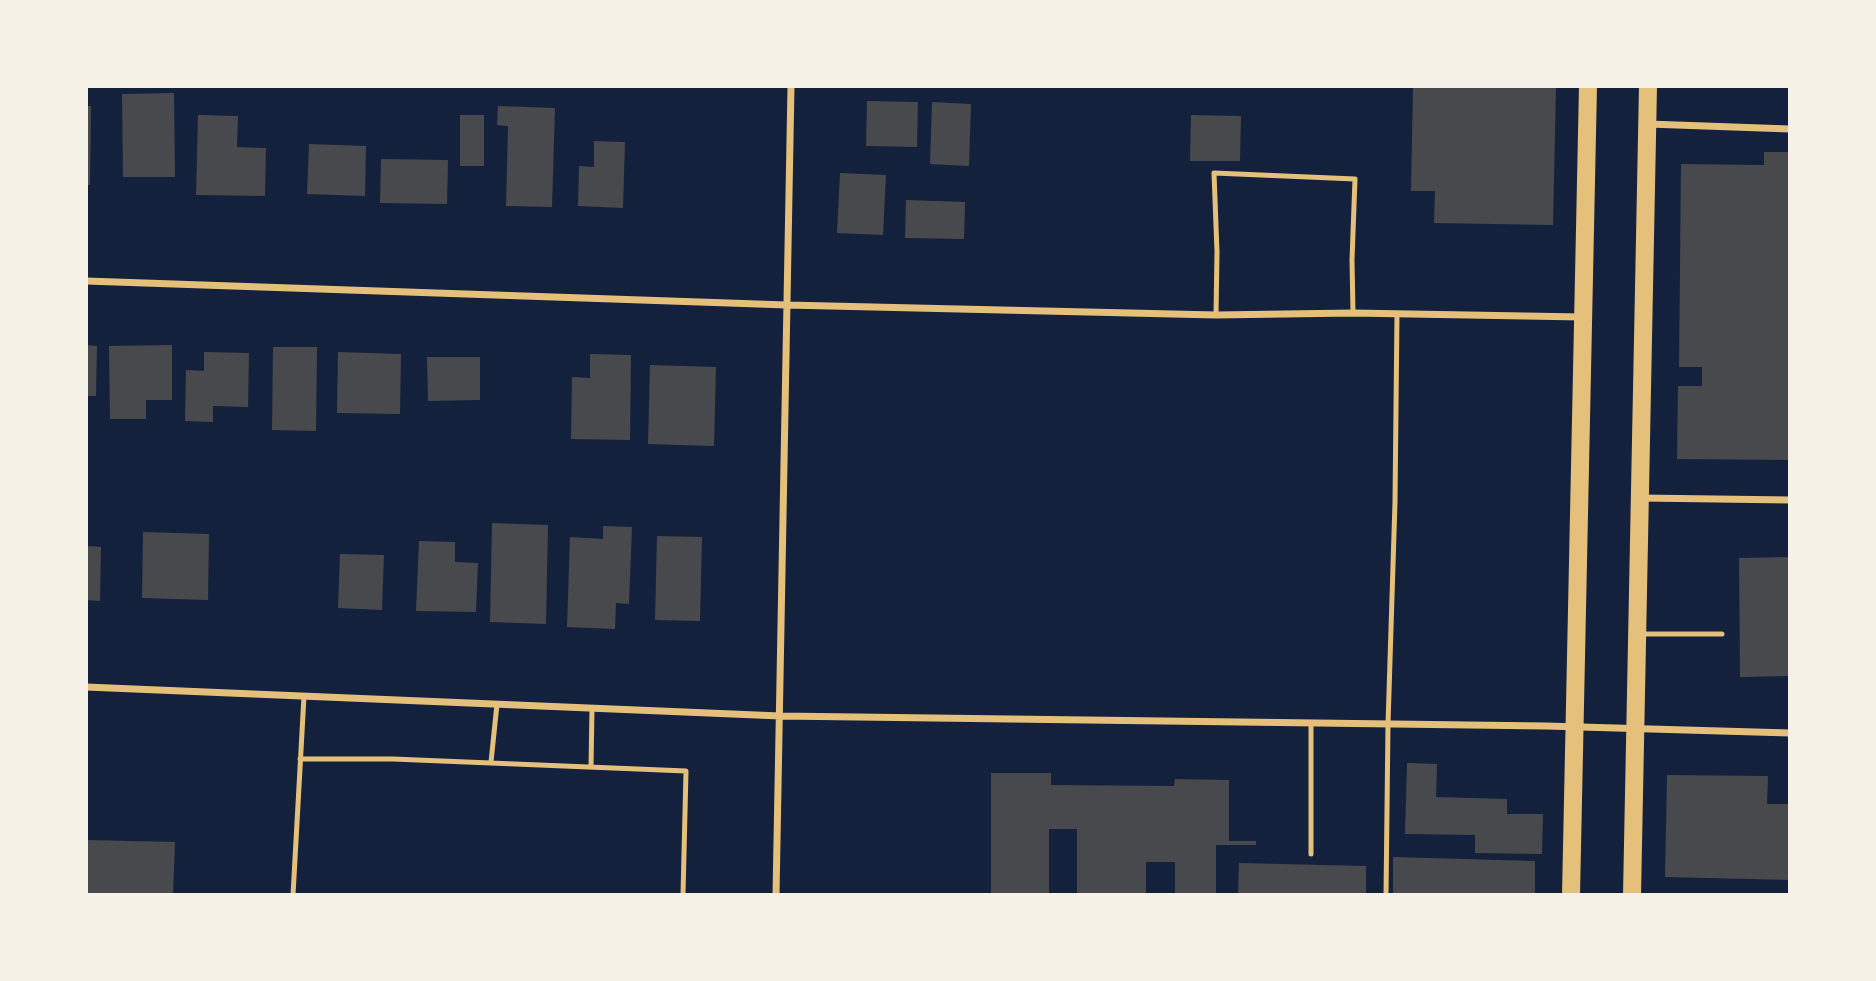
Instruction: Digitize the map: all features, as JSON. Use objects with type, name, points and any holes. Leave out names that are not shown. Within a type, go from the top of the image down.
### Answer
[{"type":"main road","points":[[1571,895],[1588,86]]},
{"type":"main road","points":[[1632,895],[1648,86]]},
{"type":"street","points":[[776,895],[791,86]]},
{"type":"street","points":[[1647,124],[1790,129]]},
{"type":"street","points":[[86,281],[787,305],[1216,315],[1353,313],[1583,317]]},
{"type":"street","points":[[1640,498],[1790,500]]},
{"type":"street","points":[[86,687],[780,716],[1574,727],[1790,733]]},
{"type":"lane","points":[[1216,315],[1214,173],[1355,178],[1353,313]]},
{"type":"lane","points":[[1386,895],[1397,314]]},
{"type":"lane","points":[[1637,634],[1722,634]]},
{"type":"lane","points":[[293,895],[304,696]]},
{"type":"lane","points":[[491,762],[497,704]]},
{"type":"lane","points":[[591,767],[592,708]]},
{"type":"lane","points":[[1311,723],[1311,854]]},
{"type":"lane","points":[[299,759],[491,762],[686,771],[683,895]]},
{"type":"building","points":[[1413,86],[1556,86],[1553,225],[1434,223],[1435,191],[1411,191]]},
{"type":"building","points":[[174,93],[175,177],[123,177],[122,94]]},
{"type":"building","points":[[867,101],[918,102],[917,147],[866,146]]},
{"type":"building","points":[[932,102],[971,104],[969,166],[930,164]]},
{"type":"building","points":[[86,106],[91,106],[90,185],[86,185]]},
{"type":"building","points":[[498,106],[555,108],[552,207],[506,206],[508,126],[497,125]]},
{"type":"building","points":[[198,115],[238,116],[237,147],[266,148],[265,196],[196,195]]},
{"type":"building","points":[[460,115],[484,115],[484,166],[460,166]]},
{"type":"building","points":[[1191,115],[1241,116],[1240,161],[1190,161]]},
{"type":"building","points":[[594,141],[625,142],[623,208],[578,206],[579,166],[594,167]]},
{"type":"building","points":[[309,144],[366,146],[365,196],[307,194]]},
{"type":"building","points":[[1764,152],[1789,152],[1790,460],[1677,459],[1678,386],[1702,386],[1702,367],[1679,367],[1681,164],[1764,165]]},
{"type":"building","points":[[381,159],[448,160],[447,204],[380,203]]},
{"type":"building","points":[[840,173],[886,175],[883,235],[837,233]]},
{"type":"building","points":[[906,200],[965,202],[964,239],[905,238]]},
{"type":"building","points":[[86,345],[97,346],[96,396],[86,396]]},
{"type":"building","points":[[172,345],[172,400],[146,400],[146,419],[110,419],[109,346]]},
{"type":"building","points":[[273,347],[317,347],[316,431],[272,430]]},
{"type":"building","points":[[204,352],[249,353],[248,407],[213,406],[213,422],[185,421],[186,370],[204,371]]},
{"type":"building","points":[[338,352],[401,354],[400,414],[337,413]]},
{"type":"building","points":[[590,354],[631,355],[630,440],[571,439],[572,377],[590,378]]},
{"type":"building","points":[[427,357],[480,357],[480,400],[428,401]]},
{"type":"building","points":[[650,365],[716,367],[714,446],[648,444]]},
{"type":"building","points":[[492,523],[548,525],[546,624],[490,622]]},
{"type":"building","points":[[603,526],[632,527],[629,604],[616,603],[615,629],[567,627],[570,537],[603,539]]},
{"type":"building","points":[[143,532],[209,534],[208,600],[142,598]]},
{"type":"building","points":[[657,536],[702,537],[700,621],[655,620]]},
{"type":"building","points":[[419,541],[455,542],[455,562],[478,563],[476,612],[416,611]]},
{"type":"building","points":[[86,546],[101,547],[100,601],[86,600]]},
{"type":"building","points":[[340,554],[384,555],[382,610],[338,608]]},
{"type":"building","points":[[1790,557],[1790,676],[1740,677],[1739,558]]},
{"type":"building","points":[[1407,763],[1437,764],[1436,797],[1507,799],[1507,814],[1543,814],[1542,854],[1475,853],[1475,835],[1405,834]]},
{"type":"building","points":[[991,773],[1051,773],[1051,785],[1174,786],[1175,779],[1229,780],[1229,841],[1256,841],[1256,845],[1216,845],[1216,895],[1175,895],[1175,862],[1146,862],[1146,895],[1077,895],[1077,829],[1049,829],[1049,895],[991,895]]},
{"type":"building","points":[[1667,775],[1768,776],[1767,804],[1790,804],[1790,880],[1665,877]]},
{"type":"building","points":[[86,840],[175,842],[173,895],[86,895]]},
{"type":"building","points":[[1393,857],[1535,861],[1535,895],[1393,895]]},
{"type":"building","points":[[1239,863],[1366,866],[1366,895],[1238,895]]}]
